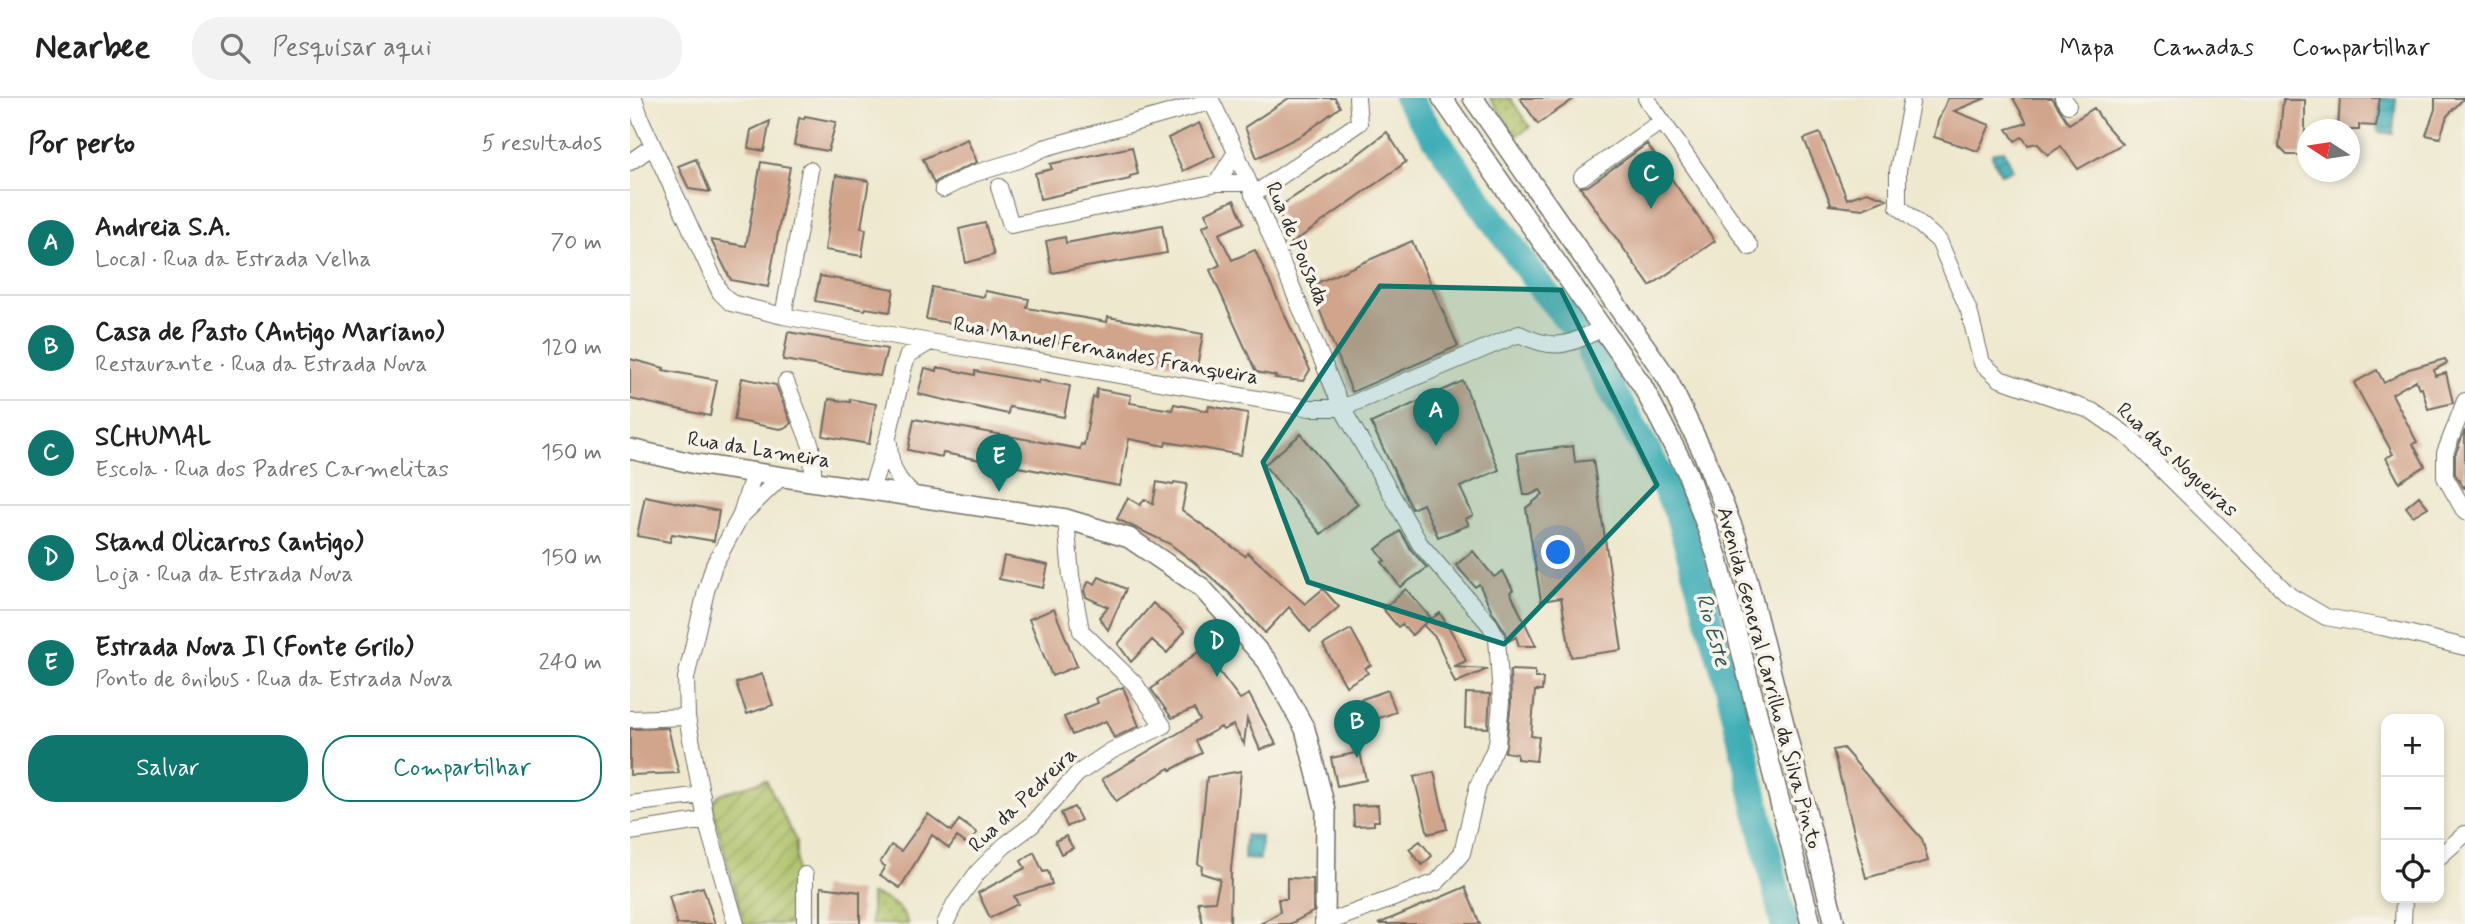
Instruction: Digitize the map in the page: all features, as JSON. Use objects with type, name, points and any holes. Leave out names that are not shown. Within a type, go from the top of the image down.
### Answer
[{"type":"main road","name":"Avenida General Carrilho da Silva Pinto","points":[[1442,98],[1642,385],[1687,472],[1717,556],[1811,924]]},
{"type":"main road","name":"Avenida General Carrilho da Silva Pinto","points":[[1476,100],[1667,378],[1704,455],[1737,538],[1835,924]]},
{"type":"main road","name":"Rua da Lameira","points":[[630,449],[696,464],[1066,519],[1129,538],[1201,587],[1267,661],[1306,729],[1325,811],[1324,924]]},
{"type":"street","points":[[634,98],[720,292],[732,303],[783,316],[930,342]]},
{"type":"street","points":[[999,187],[1011,225],[1217,183],[1251,189],[1359,123],[1357,98]]},
{"type":"street","points":[[1646,98],[1750,247]]},
{"type":"street","name":"Rua das Nogueiras","points":[[1912,98],[1898,170],[1898,206],[1939,242],[1969,311],[1982,363],[2000,379],[2092,411],[2128,436],[2290,596],[2326,617],[2465,647]]},
{"type":"street","points":[[943,189],[974,174],[1020,160],[1044,149],[1210,99]]},
{"type":"street","name":"Rua de Pousada","points":[[1210,99],[1236,152],[1342,408],[1420,544],[1490,625],[1497,638],[1501,702],[1497,744],[1478,786],[1462,853],[1437,882],[1324,924]]},
{"type":"street","points":[[1582,177],[1662,121]]},
{"type":"street","points":[[630,162],[653,146]]},
{"type":"street","points":[[1217,183],[1236,152]]},
{"type":"street","points":[[783,316],[810,170]]},
{"type":"street","points":[[1342,408],[1519,334],[1536,343],[1556,346],[1570,344],[1603,328]]},
{"type":"street","name":"Rua Manuel Fernandes Franqueira","points":[[876,491],[904,366],[908,355],[930,342],[1310,408],[1342,408]]},
{"type":"street","points":[[786,382],[811,446],[814,482]]},
{"type":"street","points":[[2465,401],[2445,453],[2445,477],[2465,512]]},
{"type":"street","name":"Rua Manuel Fernandes Franqueira","points":[[888,438],[894,475],[915,496]]},
{"type":"street","points":[[736,924],[707,824],[687,717],[686,678],[714,565],[740,517],[754,473]]},
{"type":"street","points":[[740,517],[781,477]]},
{"type":"street","name":"Rua da Pedreira","points":[[945,924],[965,888],[984,865],[1032,825],[1077,774],[1099,757],[1163,726],[1135,684],[1081,631],[1071,576],[1066,519]]},
{"type":"street","points":[[630,719],[687,717]]},
{"type":"street","points":[[630,804],[702,795]]},
{"type":"street","points":[[630,832],[707,824]]},
{"type":"street","points":[[2444,853],[2465,834]]},
{"type":"street","points":[[805,875],[805,924]]},
{"type":"street","points":[[2403,924],[2404,903]]},
{"type":"highlighted area","points":[[1380,286],[1561,290],[1657,485],[1504,644],[1308,582],[1263,462]]},
{"type":"green space","points":[[1490,98],[1510,98],[1530,127],[1516,136]]},
{"type":"green space","points":[[766,780],[796,841],[796,924],[744,924],[713,810],[713,801],[720,794]]},
{"type":"green space","points":[[871,894],[894,904],[908,924],[871,924]]},
{"type":"water","points":[[2380,98],[2396,99],[2393,134],[2379,132],[2377,122]]},
{"type":"water","points":[[2004,150],[2013,170],[2001,174],[1992,156],[1993,153]]},
{"type":"water","points":[[1245,835],[1261,836],[1260,860],[1244,859]]},
{"type":"building","points":[[1289,98],[1335,98],[1340,107],[1304,134],[1257,158],[1245,127]]},
{"type":"building","points":[[1520,98],[1575,98],[1538,124]]},
{"type":"building","points":[[1948,98],[1986,98],[1954,111],[1990,125],[1978,151],[1934,137]]},
{"type":"building","points":[[2013,98],[2052,98],[2069,124],[2094,108],[2122,144],[2078,169],[2061,146],[2048,155],[2037,143],[2028,145],[2022,137],[2015,141],[2007,129],[2027,123]]},
{"type":"building","points":[[2340,98],[2380,98],[2376,126],[2360,125],[2360,119],[2339,119]]},
{"type":"building","points":[[2435,98],[2464,98],[2447,116],[2440,138],[2426,135],[2435,109]]},
{"type":"building","points":[[2283,100],[2305,100],[2305,119],[2297,119],[2297,155],[2287,155],[2279,147]]},
{"type":"building","points":[[805,116],[836,122],[828,151],[794,145],[799,118],[804,119]]},
{"type":"building","points":[[770,121],[764,151],[748,148],[751,130]]},
{"type":"building","points":[[1199,123],[1215,156],[1183,171],[1168,138]]},
{"type":"building","points":[[1387,132],[1406,162],[1291,244],[1277,208],[1349,161]]},
{"type":"building","points":[[1820,133],[1847,199],[1867,192],[1887,199],[1863,209],[1828,205],[1831,204],[1804,139]]},
{"type":"building","points":[[967,139],[977,162],[934,184],[923,159]]},
{"type":"building","points":[[1647,144],[1715,241],[1650,286],[1580,187],[1588,186]]},
{"type":"building","points":[[1132,147],[1138,174],[1130,176],[1130,179],[1040,199],[1035,173],[1052,169],[1050,164]]},
{"type":"building","points":[[696,159],[710,192],[689,189],[678,166]]},
{"type":"building","points":[[761,162],[790,167],[768,287],[731,280],[711,240],[746,246]]},
{"type":"building","points":[[836,175],[869,181],[861,228],[866,229],[862,256],[825,250]]},
{"type":"building","points":[[1234,200],[1244,223],[1219,234],[1232,260],[1255,250],[1310,370],[1303,381],[1275,378],[1276,376],[1256,372],[1210,270],[1220,265],[1202,227],[1210,223],[1205,213]]},
{"type":"building","points":[[985,223],[994,255],[966,263],[959,229]]},
{"type":"building","points":[[1162,225],[1167,253],[1052,273],[1046,241],[1065,237],[1066,243]]},
{"type":"building","points":[[1412,241],[1458,346],[1352,392],[1310,286]]},
{"type":"building","points":[[820,276],[894,289],[890,312],[815,301]]},
{"type":"building","points":[[932,287],[984,297],[985,291],[1029,299],[1027,308],[1107,322],[1108,317],[1203,334],[1197,367],[926,319]]},
{"type":"building","points":[[788,332],[887,349],[880,376],[783,360]]},
{"type":"building","points":[[630,359],[664,368],[663,370],[717,380],[710,416],[630,399]]},
{"type":"building","points":[[2445,359],[2447,363],[2434,370],[2435,376],[2446,373],[2453,403],[2428,409],[2422,388],[2419,389],[2416,380],[2392,394],[2417,442],[2413,444],[2425,466],[2399,482],[2386,458],[2393,454],[2354,383],[2377,370],[2384,383],[2409,369]]},
{"type":"building","points":[[925,368],[937,371],[937,368],[943,368],[975,375],[975,371],[1070,386],[1064,417],[1009,407],[1008,414],[918,394]]},
{"type":"building","points":[[742,378],[776,385],[791,423],[787,427],[780,429],[734,420]]},
{"type":"building","points":[[1463,381],[1499,470],[1460,487],[1473,515],[1466,519],[1469,525],[1438,537],[1423,504],[1412,509],[1371,423]]},
{"type":"building","points":[[1097,389],[1131,395],[1130,403],[1172,410],[1174,404],[1208,411],[1209,406],[1248,413],[1241,455],[1166,442],[1165,446],[1129,439],[1120,486],[943,453],[942,457],[908,450],[914,419],[1080,449],[1081,444],[1084,445]]},
{"type":"building","points":[[829,399],[850,402],[850,399],[876,404],[869,444],[823,436]]},
{"type":"building","points":[[2465,430],[2464,488],[2455,474],[2455,455]]},
{"type":"building","points":[[1301,434],[1358,504],[1321,534],[1264,465]]},
{"type":"building","points":[[1573,446],[1575,462],[1593,460],[1622,650],[1571,657],[1561,598],[1541,601],[1526,508],[1543,494],[1540,490],[1524,495],[1517,453]]},
{"type":"building","points":[[1157,482],[1187,484],[1182,510],[1245,556],[1248,553],[1305,604],[1323,589],[1339,607],[1310,632],[1289,607],[1265,633],[1230,594],[1195,563],[1170,544],[1117,519],[1128,498],[1140,505],[1145,499],[1153,504]]},
{"type":"building","points":[[645,496],[719,511],[714,541],[672,534],[670,542],[637,536]]},
{"type":"building","points":[[2419,496],[2428,507],[2413,516],[2406,507]]},
{"type":"building","points":[[1400,531],[1427,568],[1400,587],[1376,549]]},
{"type":"building","points":[[1473,551],[1494,577],[1503,571],[1536,646],[1519,646],[1516,637],[1508,641],[1479,584],[1475,587],[1456,565]]},
{"type":"building","points":[[1004,556],[1048,565],[1043,588],[999,579]]},
{"type":"building","points":[[1099,577],[1126,589],[1108,630],[1099,617],[1108,607],[1086,597],[1084,591],[1089,581],[1095,584]]},
{"type":"building","points":[[1406,589],[1431,618],[1412,635],[1402,624],[1398,627],[1383,609]]},
{"type":"building","points":[[1153,603],[1185,631],[1167,653],[1152,640],[1131,662],[1118,644]]},
{"type":"building","points":[[1054,609],[1077,666],[1052,676],[1029,619]]},
{"type":"building","points":[[1440,613],[1466,661],[1453,667],[1488,669],[1455,683],[1436,638],[1423,625]]},
{"type":"building","points":[[1351,629],[1371,665],[1365,668],[1368,673],[1346,686],[1323,645]]},
{"type":"building","points":[[1202,649],[1240,699],[1249,694],[1276,744],[1260,750],[1247,719],[1244,744],[1233,725],[1223,730],[1221,727],[1196,741],[1202,753],[1171,770],[1170,768],[1116,801],[1102,779],[1200,720],[1194,709],[1172,718],[1151,689]]},
{"type":"building","points":[[1510,670],[1535,671],[1535,678],[1543,678],[1542,691],[1535,691],[1531,736],[1539,737],[1536,761],[1517,759],[1517,754],[1505,752],[1511,703]]},
{"type":"building","points":[[762,674],[773,705],[747,714],[736,683]]},
{"type":"building","points":[[1123,687],[1139,726],[1114,738],[1106,721],[1072,735],[1064,717],[1098,703],[1096,698]]},
{"type":"building","points":[[1388,690],[1396,712],[1360,725],[1354,702]]},
{"type":"building","points":[[1466,693],[1490,694],[1488,728],[1465,727]]},
{"type":"building","points":[[668,728],[679,773],[630,775],[630,729]]},
{"type":"building","points":[[1843,748],[1922,839],[1928,861],[1866,878],[1833,750]]},
{"type":"building","points":[[1360,752],[1366,780],[1337,786],[1331,758]]},
{"type":"building","points":[[1241,771],[1231,870],[1230,924],[1203,924],[1198,902],[1215,901],[1220,879],[1201,873],[1202,866],[1198,864],[1207,777]]},
{"type":"building","points":[[1434,772],[1447,829],[1428,834],[1414,777]]},
{"type":"building","points":[[1378,805],[1379,821],[1374,821],[1374,825],[1354,826],[1353,806]]},
{"type":"building","points":[[1074,807],[1081,820],[1067,827],[1061,813]]},
{"type":"building","points":[[928,814],[951,831],[959,820],[977,833],[968,845],[957,837],[949,848],[932,835],[900,888],[880,875],[885,866],[880,863],[891,845],[901,851]]},
{"type":"building","points":[[1066,836],[1073,848],[1061,854],[1055,841]]},
{"type":"building","points":[[1420,841],[1432,856],[1422,865],[1409,849]]},
{"type":"building","points":[[1034,852],[1043,872],[1048,871],[1052,884],[1014,896],[1018,904],[990,918],[978,893],[1025,868],[1021,861]]},
{"type":"building","points":[[1287,878],[1313,879],[1313,912],[1290,924],[1260,924],[1280,912],[1278,899],[1287,899]]},
{"type":"building","points":[[703,887],[715,924],[677,924],[669,896]]},
{"type":"building","points":[[821,887],[860,892],[860,924],[821,924]]},
{"type":"building","points":[[1465,887],[1480,924],[1378,924],[1437,899]]},
{"type":"waterway","name":"Rio Este","points":[[1407,98],[1542,289],[1573,325]]},
{"type":"waterway","name":"Rio Este","points":[[1591,354],[1649,454],[1678,513],[1728,683],[1784,924]]},
{"type":"place","name":"SCHUMAL","points":[[1651,209]]},
{"type":"place","name":"Andreia S.A.","points":[[1436,446]]},
{"type":"place","name":"Estrada Nova II (Fonte Grilo)","points":[[999,492]]},
{"type":"place","name":"Stand Olicarros (antigo)","points":[[1217,677]]},
{"type":"place","name":"Casa de Pasto (Antigo Mariano)","points":[[1357,758]]}]
